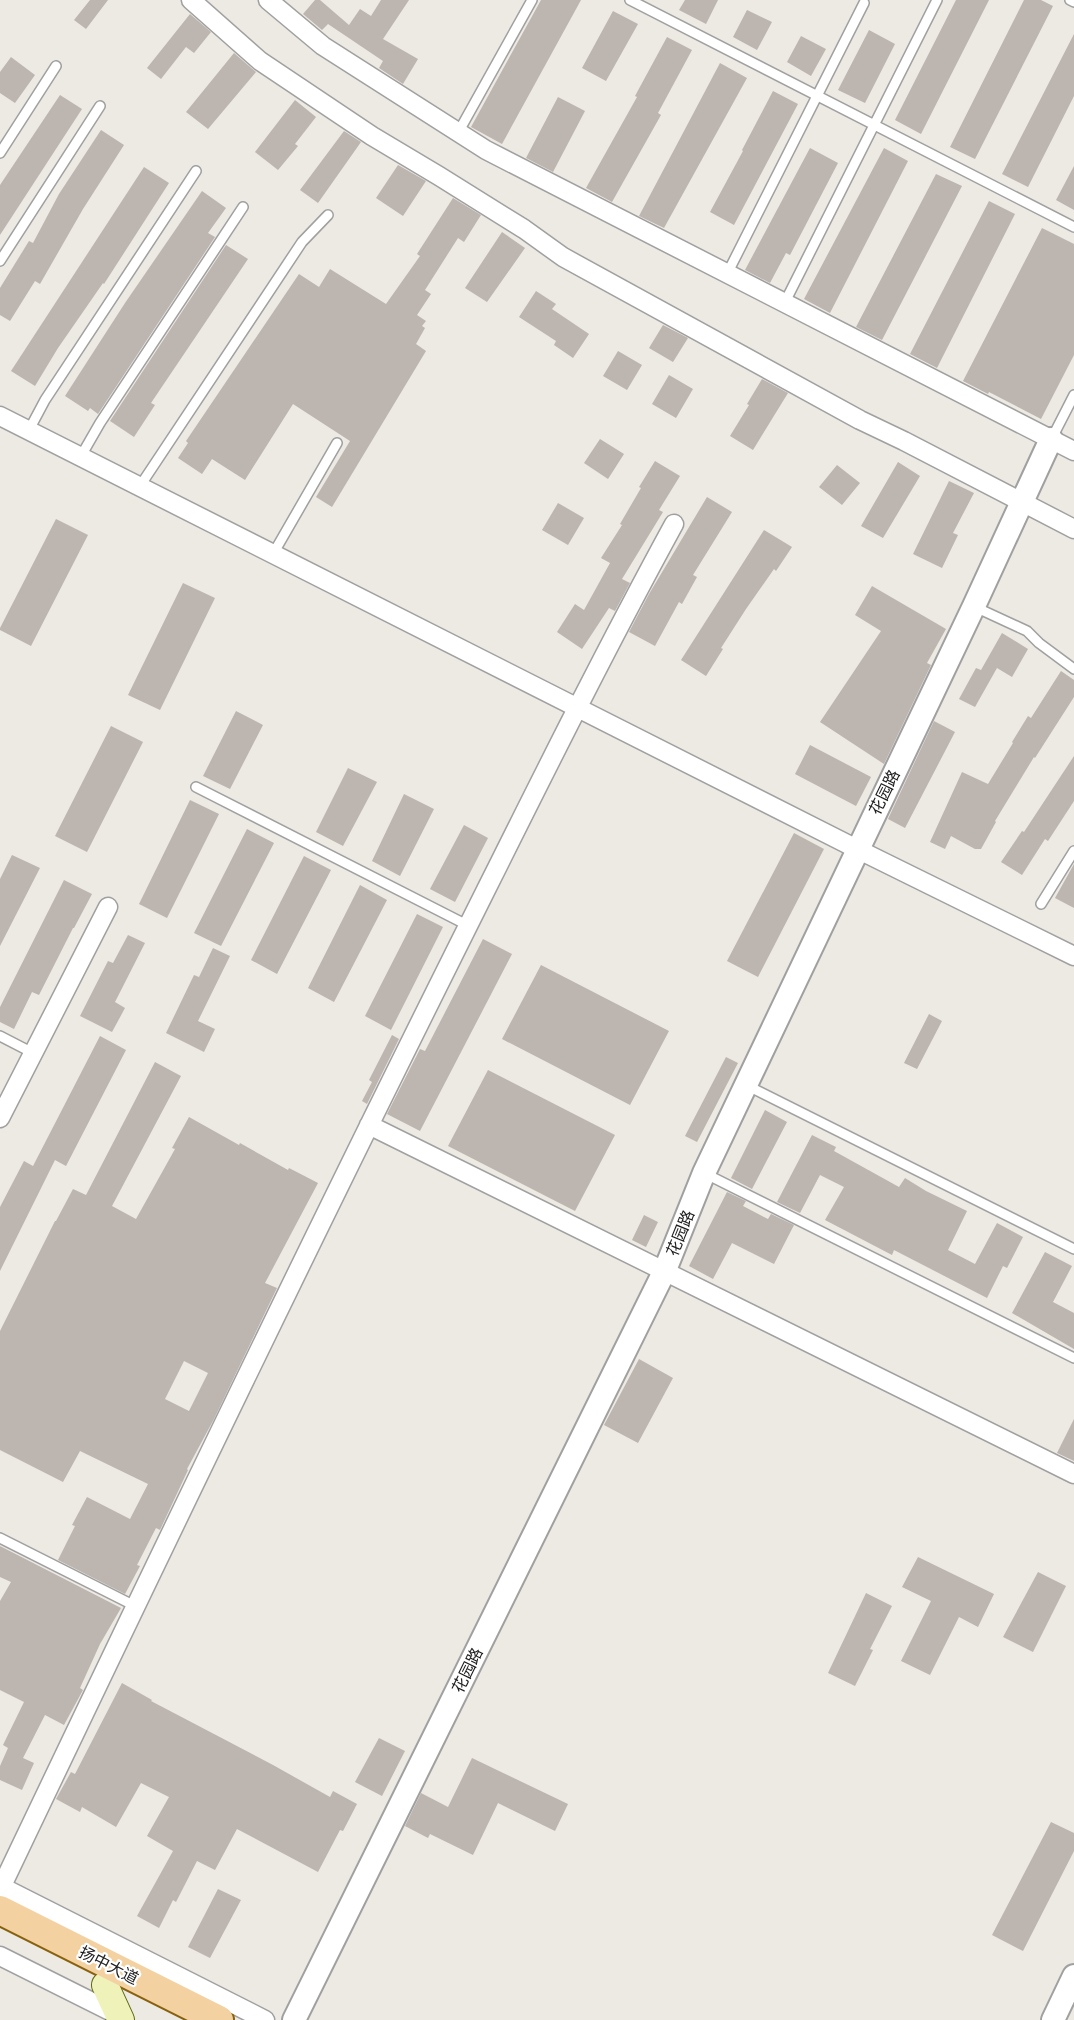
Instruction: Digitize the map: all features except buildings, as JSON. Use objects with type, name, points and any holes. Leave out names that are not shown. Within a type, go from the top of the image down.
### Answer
[{"type":"main road","name":"扬中大道","points":[[0,1893],[219,2020]]},
{"type":"main road","name":"扬中大道","points":[[0,1932],[174,2020]]},
{"type":"main road","points":[[105,1985],[123,2019]]},
{"type":"street","points":[[191,0],[260,62],[372,136],[514,223],[563,257],[860,420],[1074,529]]},
{"type":"street","points":[[268,0],[323,46],[486,150],[1074,451]]},
{"type":"street","points":[[0,416],[857,849],[1074,956]]},
{"type":"street","name":"花园路","points":[[294,2020],[665,1270],[704,1173],[1051,439]]},
{"type":"street","points":[[265,2020],[0,1893],[135,1606],[369,1125],[610,641],[674,524]]},
{"type":"street","points":[[0,1118],[108,906]]},
{"type":"street","points":[[369,1125],[1074,1474]]},
{"type":"street","points":[[0,1956],[123,2019]]},
{"type":"street","points":[[1053,2020],[1074,1976]]},
{"type":"lane","points":[[459,131],[532,0]]},
{"type":"lane","points":[[630,0],[1074,227]]},
{"type":"lane","points":[[785,302],[937,0]]},
{"type":"lane","points":[[1070,0],[1074,2]]},
{"type":"lane","points":[[727,273],[864,3]]},
{"type":"lane","points":[[0,153],[56,66]]},
{"type":"lane","points":[[0,261],[100,106]]},
{"type":"lane","points":[[29,430],[45,400],[196,171]]},
{"type":"lane","points":[[81,456],[100,423],[243,207]]},
{"type":"lane","points":[[140,486],[302,242],[328,214]]},
{"type":"lane","points":[[1051,439],[1074,395]]},
{"type":"lane","points":[[273,554],[337,443]]},
{"type":"lane","points":[[974,606],[1027,632],[1074,669]]},
{"type":"lane","points":[[196,787],[469,926]]},
{"type":"lane","points":[[1041,904],[1074,851]]},
{"type":"lane","points":[[0,1036],[33,1053]]},
{"type":"lane","points":[[746,1085],[1074,1249]]},
{"type":"lane","points":[[704,1173],[1074,1358]]},
{"type":"lane","points":[[0,1538],[135,1606]]}]
